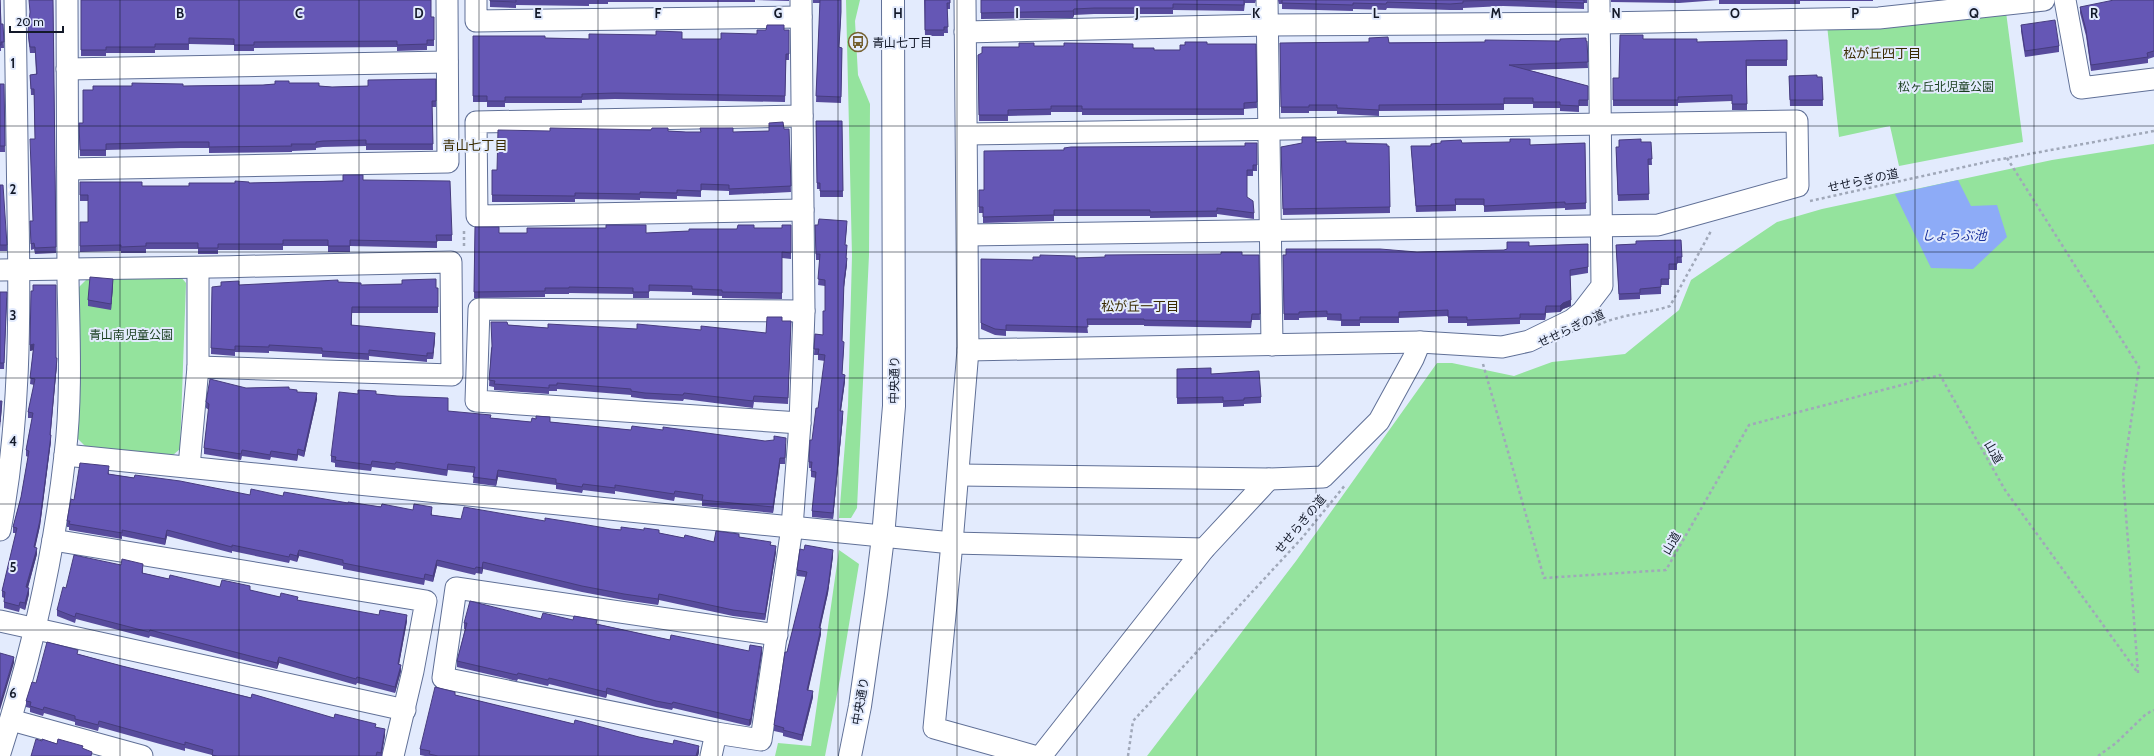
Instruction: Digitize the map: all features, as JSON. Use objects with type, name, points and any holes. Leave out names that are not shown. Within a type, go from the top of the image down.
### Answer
[{"type":"street","points":[[0,530],[3,502],[8,386],[19,328],[10,270],[8,71],[15,0]]},
{"type":"street","points":[[0,753],[11,720],[34,628],[53,540],[65,455],[69,373],[67,0]]},
{"type":"street","points":[[68,169],[448,162],[447,0]]},
{"type":"street","points":[[476,0],[476,21],[801,9],[804,311],[800,423],[792,527],[777,635],[761,740],[716,733],[443,678],[456,588],[777,635]]},
{"type":"street","name":"中央通り","points":[[850,756],[861,698],[883,537],[894,406],[893,0]]},
{"type":"street","points":[[965,0],[968,350],[959,475],[934,728],[1034,756]]},
{"type":"street","points":[[1267,0],[1272,345]]},
{"type":"street","points":[[968,350],[1420,342],[1502,347],[1529,341],[1572,320],[1582,312],[1602,286],[1599,0]]},
{"type":"street","points":[[965,32],[1267,25],[1879,18],[2044,0]]},
{"type":"street","points":[[2065,0],[2081,88],[2154,79]]},
{"type":"street","points":[[67,70],[447,62]]},
{"type":"street","points":[[802,116],[476,122],[477,216],[803,210]]},
{"type":"street","points":[[966,134],[1797,121],[1798,186],[1658,225],[968,235]]},
{"type":"street","points":[[10,270],[68,268],[198,268],[451,262],[452,374],[198,367]]},
{"type":"street","points":[[189,467],[198,367],[198,268]]},
{"type":"street","points":[[800,423],[476,401],[479,309],[804,311]]},
{"type":"street","points":[[959,475],[1269,479],[1323,477],[1379,421],[1413,359],[1420,342]]},
{"type":"street","points":[[65,455],[952,543],[1204,549]]},
{"type":"street","points":[[1041,756],[1204,549],[1269,479]]},
{"type":"street","points":[[53,540],[426,601],[405,710],[394,756]]},
{"type":"street","points":[[0,621],[405,710]]},
{"type":"street","points":[[11,720],[142,756]]},
{"type":"street","points":[[711,756],[716,733]]},
{"type":"path","name":"せせらぎの道","points":[[1802,203],[2007,158],[2154,131]]},
{"type":"path","name":"山道","points":[[1488,361],[1482,360],[1544,578],[1666,570],[1749,425],[1940,375],[2005,490],[2138,673],[2123,476],[2139,367],[2007,158]]},
{"type":"path","name":"せせらぎの道","points":[[1596,326],[1615,317],[1646,313],[1670,306],[1712,230]]},
{"type":"path","name":"せせらぎの道","points":[[1128,756],[1133,721],[1302,538],[1347,482]]},
{"type":"path","points":[[2098,756],[2116,743],[2146,714],[2154,710]]},
{"type":"green space","points":[[846,0],[860,0],[855,21],[858,75],[870,104],[869,255],[857,508],[851,518],[839,518],[848,406],[852,256]]},
{"type":"green space","name":"松ヶ丘北児童公園","points":[[2006,12],[2023,142],[1899,166],[1890,126],[1839,137],[1827,25]]},
{"type":"green space","points":[[2154,144],[2154,756],[1147,756],[1296,561],[1437,363],[1452,363],[1514,376],[1552,362],[1625,354],[1679,310],[1691,280],[1777,222],[1822,209],[2052,160]]},
{"type":"green space","name":"青山南児童公園","points":[[180,276],[186,283],[180,449],[173,455],[85,446],[74,435],[79,287],[88,278]]},
{"type":"green space","points":[[839,550],[859,564],[840,679],[825,756],[775,756],[778,743],[811,746]]},
{"type":"water","name":"しょうぶ池","points":[[1958,180],[1971,206],[1997,205],[2007,237],[1973,269],[1931,268],[1895,194]]},
{"type":"building","points":[[0,0],[1,24],[3,24],[4,42],[1,42],[1,45],[0,45]]},
{"type":"building","points":[[29,0],[53,0],[56,247],[35,248],[34,243],[31,244],[30,221],[33,221],[30,139],[35,139],[34,89],[31,89],[30,75],[37,74],[35,47],[30,47],[28,31],[30,12]]},
{"type":"building","points":[[81,0],[431,0],[431,17],[434,17],[434,40],[427,40],[427,44],[397,45],[397,41],[254,42],[254,45],[234,45],[234,39],[189,38],[189,44],[155,44],[155,47],[106,47],[106,50],[81,50]]},
{"type":"building","points":[[516,0],[516,2],[490,1]]},
{"type":"building","points":[[820,0],[841,0],[839,47],[842,48],[841,97],[816,96]]},
{"type":"building","points":[[925,0],[950,0],[950,3],[947,3],[948,27],[944,27],[944,30],[925,30]]},
{"type":"building","points":[[981,0],[1244,0],[1244,5],[1173,4],[1173,8],[1094,8],[1074,9],[1073,11],[981,13]]},
{"type":"building","points":[[1282,0],[1503,0],[1463,1],[1463,3],[1450,4],[1387,2],[1386,4],[1353,3],[1353,5],[1282,3]]},
{"type":"building","points":[[1503,0],[1584,0],[1584,3]]},
{"type":"building","points":[[2114,0],[2154,0],[2154,51],[2147,53],[2148,57],[2091,65],[2086,30],[2080,7]]},
{"type":"building","points":[[2055,20],[2059,46],[2025,51],[2021,25]]},
{"type":"building","points":[[767,25],[784,25],[784,30],[789,30],[789,54],[786,54],[785,96],[615,93],[582,94],[582,97],[505,97],[505,101],[487,101],[487,96],[473,96],[473,36],[545,36],[545,38],[589,39],[589,34],[656,35],[656,31],[682,32],[682,39],[721,39],[721,33],[757,34],[757,30],[766,30]]},
{"type":"building","points":[[1620,35],[1643,35],[1643,39],[1697,39],[1697,42],[1787,40],[1787,60],[1746,60],[1747,104],[1732,104],[1732,95],[1678,97],[1678,100],[1613,100],[1613,78],[1619,78]]},
{"type":"building","points":[[1388,37],[1389,43],[1485,42],[1485,40],[1560,41],[1560,39],[1586,38],[1588,62],[1509,65],[1588,86],[1588,100],[1579,100],[1579,106],[1560,105],[1560,102],[1533,102],[1533,98],[1504,98],[1504,104],[1379,105],[1379,110],[1337,108],[1337,105],[1281,107],[1280,43],[1369,42],[1369,38]]},
{"type":"building","points":[[1185,42],[1207,42],[1207,44],[1256,44],[1257,102],[1244,103],[1244,109],[1082,109],[1082,106],[1051,106],[1051,109],[1008,110],[1008,115],[979,115],[978,55],[982,53],[982,47],[1019,47],[1019,43],[1034,43],[1034,46],[1064,46],[1064,43],[1133,44],[1133,48],[1180,50],[1180,45],[1185,45]]},
{"type":"building","points":[[1817,75],[1817,77],[1822,77],[1823,100],[1790,100],[1789,76]]},
{"type":"building","points":[[436,79],[436,101],[432,101],[433,144],[366,144],[366,140],[323,141],[316,142],[316,144],[291,144],[292,146],[209,147],[209,142],[181,142],[106,144],[106,150],[80,150],[79,123],[83,123],[83,90],[93,90],[93,86],[132,86],[132,83],[183,84],[183,86],[263,85],[275,84],[275,81],[289,81],[289,83],[319,83],[319,86],[332,87],[368,86],[368,80]]},
{"type":"building","points":[[0,84],[4,84],[5,146],[0,146]]},
{"type":"building","points":[[816,121],[842,121],[843,191],[820,191],[820,183],[817,183]]},
{"type":"building","points":[[783,122],[784,129],[789,129],[791,186],[729,189],[729,185],[701,184],[701,191],[677,190],[677,193],[575,193],[575,196],[492,195],[492,170],[497,170],[498,130],[550,131],[550,128],[651,130],[652,128],[668,128],[668,131],[701,132],[700,128],[733,128],[733,132],[769,131],[769,123]]},
{"type":"building","points":[[1302,137],[1316,137],[1316,142],[1346,141],[1346,143],[1387,144],[1387,146],[1389,146],[1390,207],[1283,209],[1281,147],[1302,143]]},
{"type":"building","points":[[1510,139],[1530,139],[1530,145],[1585,143],[1586,203],[1565,204],[1565,202],[1484,206],[1484,199],[1455,199],[1456,205],[1416,206],[1411,146],[1431,146],[1431,144],[1441,143],[1441,141],[1461,140],[1462,143],[1510,142]]},
{"type":"building","points":[[1641,139],[1641,142],[1651,142],[1652,159],[1648,159],[1649,194],[1618,195],[1616,147],[1619,147],[1619,140]]},
{"type":"building","points":[[1245,143],[1257,143],[1257,165],[1253,165],[1253,170],[1247,170],[1247,197],[1253,201],[1254,213],[1217,208],[1217,211],[1150,212],[1150,210],[1054,210],[1054,215],[983,217],[983,207],[979,207],[979,190],[984,190],[984,151],[1064,150],[1064,148],[1071,147],[1245,146]]},
{"type":"building","points":[[343,175],[363,175],[363,180],[450,181],[452,235],[436,235],[437,242],[350,240],[350,246],[328,246],[328,240],[283,240],[283,244],[218,244],[218,248],[198,248],[198,243],[146,243],[146,246],[121,247],[121,245],[80,246],[80,222],[88,222],[88,195],[80,195],[80,182],[142,182],[142,186],[189,186],[189,183],[235,183],[235,181],[249,183],[343,181]]},
{"type":"building","points":[[0,185],[3,185],[7,245],[0,245]]},
{"type":"building","points":[[819,219],[847,221],[845,245],[847,245],[847,258],[844,281],[842,341],[844,342],[842,374],[845,375],[840,411],[843,411],[833,513],[812,511],[816,472],[811,471],[812,462],[809,462],[810,440],[812,440],[816,408],[818,408],[825,355],[818,354],[819,349],[814,349],[815,334],[823,335],[823,311],[825,311],[825,280],[818,279],[820,254],[816,254],[815,225],[818,225]]},
{"type":"building","points":[[606,225],[646,225],[646,233],[689,231],[689,229],[737,229],[738,225],[754,225],[754,228],[782,228],[782,225],[791,225],[791,253],[782,252],[782,293],[722,292],[722,290],[692,289],[692,286],[649,285],[649,292],[633,292],[633,288],[569,287],[545,288],[545,291],[474,292],[475,227],[499,227],[499,233],[527,233],[527,228],[606,228]]},
{"type":"building","points":[[1681,240],[1682,257],[1677,257],[1677,264],[1669,264],[1669,279],[1661,279],[1661,287],[1640,289],[1640,293],[1619,294],[1616,245],[1636,244],[1636,241]]},
{"type":"building","points":[[1507,242],[1529,242],[1529,246],[1588,244],[1588,267],[1570,270],[1571,300],[1560,306],[1546,306],[1545,314],[1520,314],[1520,318],[1467,320],[1467,317],[1448,317],[1448,310],[1399,312],[1399,317],[1360,317],[1360,320],[1341,320],[1341,314],[1327,314],[1327,311],[1284,314],[1283,255],[1286,255],[1286,249],[1380,249],[1417,252],[1504,250],[1507,249]]},
{"type":"building","points":[[1221,252],[1242,252],[1242,255],[1259,255],[1260,314],[1252,314],[1251,322],[1087,319],[1088,327],[1006,325],[1006,330],[995,329],[981,323],[981,259],[1033,260],[1033,257],[1040,257],[1040,255],[1075,256],[1075,258],[1105,257],[1105,255],[1221,254]]},
{"type":"building","points":[[90,277],[113,279],[111,304],[88,300]]},
{"type":"building","points":[[436,279],[436,288],[438,288],[438,307],[352,307],[351,325],[435,333],[433,353],[427,353],[427,356],[369,350],[369,354],[322,351],[322,348],[269,345],[269,347],[235,346],[235,350],[211,348],[212,287],[221,286],[221,282],[239,281],[239,285],[338,280],[338,282],[361,283],[361,285],[402,284],[402,280]]},
{"type":"building","points":[[33,285],[56,285],[57,358],[51,435],[40,520],[34,547],[37,548],[26,587],[29,588],[25,603],[20,602],[19,606],[4,602],[5,592],[2,591],[17,528],[13,527],[21,497],[29,451],[26,450],[33,413],[28,412],[35,379],[30,378],[34,344],[30,345],[31,291],[33,291]]},
{"type":"building","points":[[0,292],[7,292],[4,363],[0,363]]},
{"type":"building","points":[[767,317],[782,317],[782,321],[791,321],[788,398],[754,396],[753,401],[684,393],[683,395],[645,393],[631,391],[631,389],[557,383],[557,385],[549,385],[549,388],[494,384],[495,381],[489,380],[492,346],[491,322],[507,322],[508,325],[548,328],[548,324],[637,329],[637,324],[701,330],[701,326],[766,333]]},
{"type":"building","points":[[1211,368],[1211,374],[1259,371],[1261,397],[1244,398],[1244,400],[1223,401],[1223,397],[1177,398],[1177,369]]},
{"type":"building","points":[[210,379],[246,388],[289,387],[289,389],[297,390],[297,392],[317,393],[304,451],[298,449],[297,455],[271,451],[270,455],[242,450],[241,454],[204,448],[209,404],[206,402]]},
{"type":"building","points":[[358,390],[376,391],[376,394],[397,396],[448,398],[448,411],[491,415],[490,418],[531,422],[532,418],[536,419],[536,416],[550,417],[550,422],[631,430],[632,426],[663,430],[663,427],[765,441],[774,440],[774,436],[786,438],[785,458],[780,458],[773,507],[702,500],[703,495],[675,491],[674,494],[615,485],[615,488],[583,484],[582,487],[556,483],[556,479],[498,470],[496,480],[473,477],[475,467],[448,464],[447,470],[396,462],[395,464],[372,461],[371,465],[335,460],[336,457],[331,456],[339,392],[358,394]]},
{"type":"building","points":[[0,401],[2,401],[0,422]]},
{"type":"building","points":[[80,463],[109,466],[108,474],[134,478],[135,475],[180,481],[250,495],[251,489],[283,496],[284,492],[348,503],[381,507],[382,504],[413,510],[414,504],[432,507],[431,515],[461,519],[464,507],[545,521],[545,518],[611,529],[621,530],[621,527],[659,530],[659,533],[684,538],[685,535],[714,542],[716,531],[739,534],[739,537],[771,542],[770,545],[776,546],[765,614],[733,610],[659,594],[658,599],[624,594],[582,586],[483,562],[482,568],[476,567],[475,569],[437,560],[433,576],[425,574],[424,579],[343,563],[343,560],[299,550],[297,556],[290,554],[289,557],[232,545],[232,547],[167,530],[165,539],[122,530],[122,533],[69,524],[70,521],[67,521],[71,499],[74,500]]},
{"type":"building","points":[[805,545],[833,550],[828,587],[819,628],[821,628],[807,690],[813,691],[802,735],[783,730],[784,728],[774,725],[785,652],[787,652],[807,572],[797,570],[800,549],[804,550]]},
{"type":"building","points":[[74,555],[121,565],[122,559],[143,564],[142,573],[169,579],[170,575],[220,587],[222,580],[250,586],[250,590],[280,597],[281,593],[298,597],[297,600],[379,615],[380,610],[407,615],[398,664],[401,665],[395,687],[357,677],[356,679],[279,657],[277,663],[150,630],[149,632],[76,613],[75,617],[57,610],[63,587],[66,588]]},
{"type":"building","points":[[470,601],[541,619],[543,613],[573,620],[574,616],[597,620],[596,624],[670,640],[671,635],[749,651],[750,645],[762,647],[751,718],[749,720],[673,702],[672,704],[656,701],[607,688],[606,692],[549,678],[548,680],[518,673],[517,675],[457,661],[467,623],[464,623]]},
{"type":"building","points":[[47,642],[78,650],[77,654],[122,666],[251,698],[252,694],[334,718],[335,714],[376,724],[375,727],[385,729],[381,753],[377,752],[376,756],[217,756],[212,755],[213,750],[185,742],[185,745],[99,721],[98,725],[75,719],[75,716],[44,707],[43,710],[30,706],[31,702],[26,701],[32,682],[36,683]]},
{"type":"building","points":[[0,653],[14,657],[0,704]]},
{"type":"building","points":[[435,687],[455,692],[455,695],[574,724],[575,720],[639,737],[673,744],[674,740],[699,746],[696,756],[438,756],[429,754],[430,751],[420,749]]},
{"type":"building","points":[[36,739],[42,741],[42,739],[57,744],[58,739],[83,746],[82,748],[92,752],[91,756],[31,756]]},
{"type":"place","name":"青山七丁目","points":[[858,42]]},
{"type":"district","name":"松が丘四丁目","points":[[1882,53]]},
{"type":"district","name":"青山七丁目","points":[[475,145]]},
{"type":"district","name":"松が丘一丁目","points":[[1140,306]]}]
